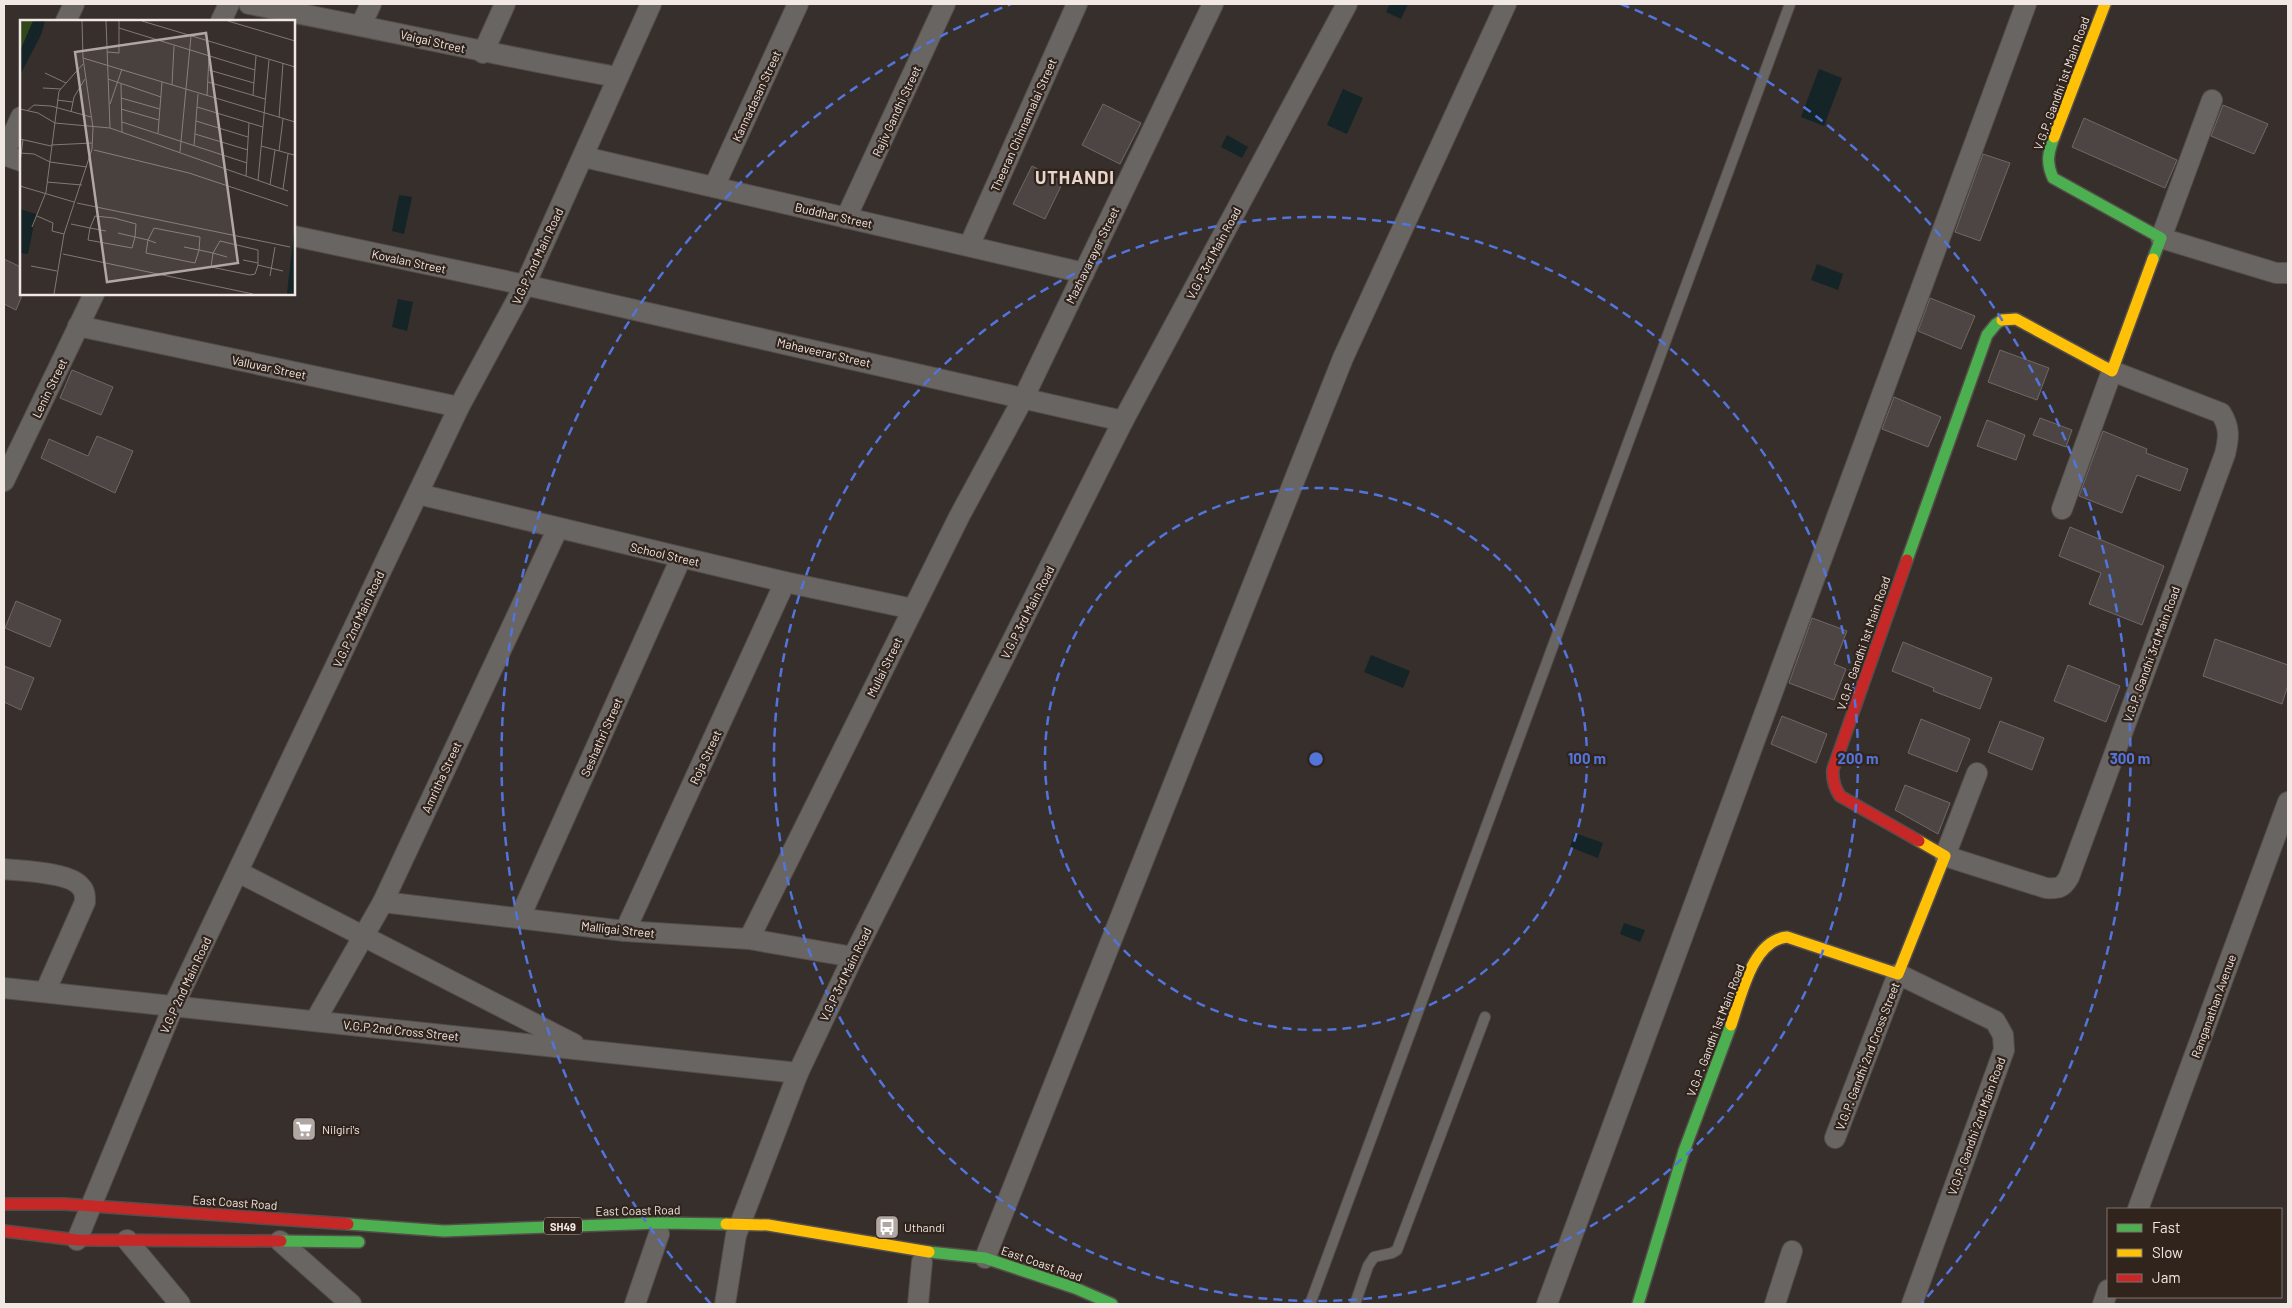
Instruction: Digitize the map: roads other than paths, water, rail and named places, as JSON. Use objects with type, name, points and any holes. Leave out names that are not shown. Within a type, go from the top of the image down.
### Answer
[{"type":"main road","name":"V.G.P. Gandhi 1st Main Road","points":[[2105,4],[2048,153],[2048,166],[2053,178],[2070,189],[2161,238]]},
{"type":"main road","points":[[2112,371],[2161,238]]},
{"type":"main road","name":"V.G.P. Gandhi 1st Main Road","points":[[1945,856],[1840,796],[1832,780],[1833,769],[1987,335],[1994,323],[2001,318],[2016,319],[2112,371]]},
{"type":"main road","points":[[1898,974],[1945,856]]},
{"type":"main road","name":"V.G.P. Gandhi 1st Main Road","points":[[1638,1304],[1684,1150],[1754,963],[1766,944],[1778,937],[1787,937],[1898,974]]},
{"type":"main road","name":"East Coast Road","points":[[4,1204],[91,1206],[444,1231],[659,1223],[738,1230],[927,1263]]},
{"type":"main road","name":"East Coast Road","points":[[434,1242],[660,1234],[738,1230],[768,1225],[924,1251],[985,1258],[1075,1288],[1112,1304]]},
{"type":"main road","points":[[4,1231],[77,1240],[367,1242]]},
{"type":"street","points":[[66,20],[74,4]]},
{"type":"street","points":[[221,20],[229,4]]},
{"type":"street","name":"Vaigai Street","points":[[249,4],[361,26],[482,53],[617,77]]},
{"type":"street","points":[[361,26],[371,4]]},
{"type":"street","points":[[482,53],[504,4]]},
{"type":"street","name":"V.G.P 2nd Main Road","points":[[77,1240],[174,1005],[459,407],[525,285],[584,158],[617,77],[651,4]]},
{"type":"street","name":"Kannadasan Street","points":[[714,187],[798,4]]},
{"type":"street","name":"Rajiv Gandhi Street","points":[[846,218],[946,4]]},
{"type":"street","name":"Theeran Chinnamalai Street","points":[[969,246],[1077,4]]},
{"type":"street","name":"Mazhavarayar Street","points":[[1024,397],[1213,4]]},
{"type":"street","name":"V.G.P 3rd Main Road","points":[[725,1304],[738,1230],[798,1073],[853,957],[1123,421],[1347,4]]},
{"type":"street","points":[[985,1258],[1343,358],[1506,4]]},
{"type":"street","points":[[1547,1304],[2026,4]]},
{"type":"street","points":[[2212,100],[2161,238],[2276,273],[2288,273]]},
{"type":"street","points":[[20,118],[4,154],[20,161]]},
{"type":"street","name":"Buddhar Street","points":[[584,158],[1084,273]]},
{"type":"street","name":"Kovalan Street","points":[[295,236],[525,285]]},
{"type":"street","name":"Mahaveerar Street","points":[[525,285],[1123,421]]},
{"type":"street","name":"Lenin Street","points":[[4,481],[94,295]]},
{"type":"street","name":"Valluvar Street","points":[[78,326],[459,407]]},
{"type":"street","points":[[2062,509],[2112,371]]},
{"type":"street","name":"V.G.P. Gandhi 3rd Main Road","points":[[1945,856],[2046,888],[2057,889],[2064,886],[2069,877],[2225,454],[2229,438],[2228,425],[2221,413],[2112,371]]},
{"type":"street","name":"Mullai Street","points":[[749,939],[960,514],[1024,397]]},
{"type":"street","name":"School Street","points":[[418,494],[681,558],[913,609]]},
{"type":"street","name":"Amritha Street","points":[[316,1021],[382,902],[558,528]]},
{"type":"street","name":"Seshathri Street","points":[[520,917],[681,558]]},
{"type":"street","name":"Roja Street","points":[[625,931],[785,582]]},
{"type":"street","points":[[1945,856],[1977,773]]},
{"type":"street","name":"Ranganathan Avenue","points":[[2138,1208],[2288,802]]},
{"type":"street","points":[[4,869],[66,877],[81,885],[85,893],[85,902],[45,992]]},
{"type":"street","points":[[238,872],[585,1050]]},
{"type":"street","name":"Malligai Street","points":[[382,902],[625,931],[749,939],[853,957]]},
{"type":"street","name":"V.G.P. Gandhi 2nd Cross Street","points":[[1835,1138],[1898,974]]},
{"type":"street","name":"V.G.P. Gandhi 2nd Main Road","points":[[1898,974],[1995,1021],[2003,1035],[2004,1050],[1912,1304]]},
{"type":"street","name":"V.G.P 2nd Cross Street","points":[[4,988],[798,1073]]},
{"type":"street","points":[[635,1304],[660,1234]]},
{"type":"street","points":[[127,1240],[180,1304]]},
{"type":"street","points":[[280,1241],[352,1304]]},
{"type":"street","points":[[1775,1304],[1792,1251]]},
{"type":"street","points":[[918,1304],[927,1263]]},
{"type":"lane","points":[[1310,1304],[1790,4]]},
{"type":"lane","points":[[1356,1304],[1368,1266],[1374,1257],[1397,1250],[1485,1017]]},
{"type":"place","name":"Nilgiri's","points":[[304,1129]]},
{"type":"place","name":"Uthandi","points":[[887,1227]]},
{"type":"district","name":"UTHANDI","points":[[1075,177]]}]
